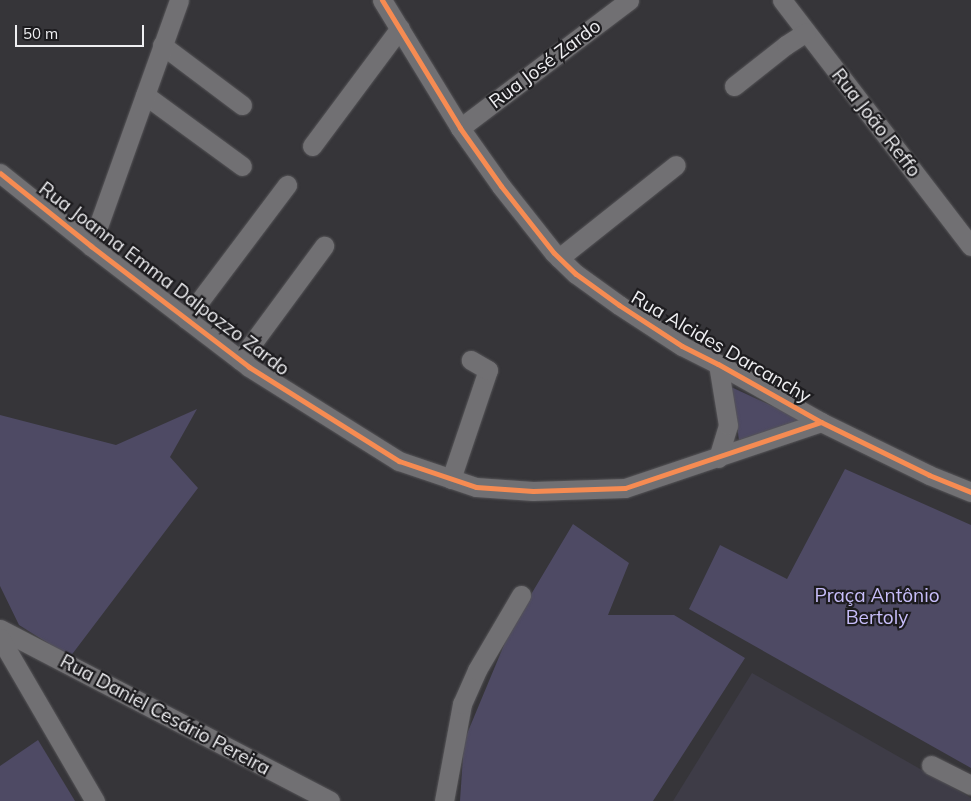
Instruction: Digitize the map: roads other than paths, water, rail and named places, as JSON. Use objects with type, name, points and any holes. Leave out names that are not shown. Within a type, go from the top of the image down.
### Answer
[{"type":"street","points":[[91,246],[179,0]]},
{"type":"street","name":"Rua Alcides Darcanchy","points":[[382,0],[460,128],[501,186],[559,258],[576,274],[682,346],[821,422],[929,475],[971,492]]},
{"type":"street","name":"Rua José Zardo","points":[[460,128],[629,0]]},
{"type":"street","name":"Rua João Reffo","points":[[782,0],[970,243]]},
{"type":"street","points":[[312,146],[400,28]]},
{"type":"street","points":[[734,86],[806,32]]},
{"type":"street","points":[[162,45],[242,105]]},
{"type":"street","points":[[145,95],[242,166]]},
{"type":"street","points":[[559,258],[676,164]]},
{"type":"street","name":"Rua Joanna Emma Dalpozzo Zardo","points":[[0,174],[240,360],[399,461],[476,487],[533,490],[625,488],[821,422]]},
{"type":"street","points":[[186,319],[287,185]]},
{"type":"street","points":[[240,360],[324,246]]},
{"type":"street","points":[[451,479],[488,370],[471,360]]},
{"type":"street","name":"Rua Alcides Darcanchy","points":[[718,364],[728,425],[718,458]]},
{"type":"street","points":[[444,801],[462,704],[477,670],[521,595]]},
{"type":"street","name":"Rua Daniel Cesário Pereira","points":[[0,629],[330,801]]},
{"type":"street","points":[[0,638],[95,801]]},
{"type":"street","points":[[931,765],[971,786]]},
{"type":"park label","name":"Praça Antônio Bertoly","points":[[877,607]]}]
